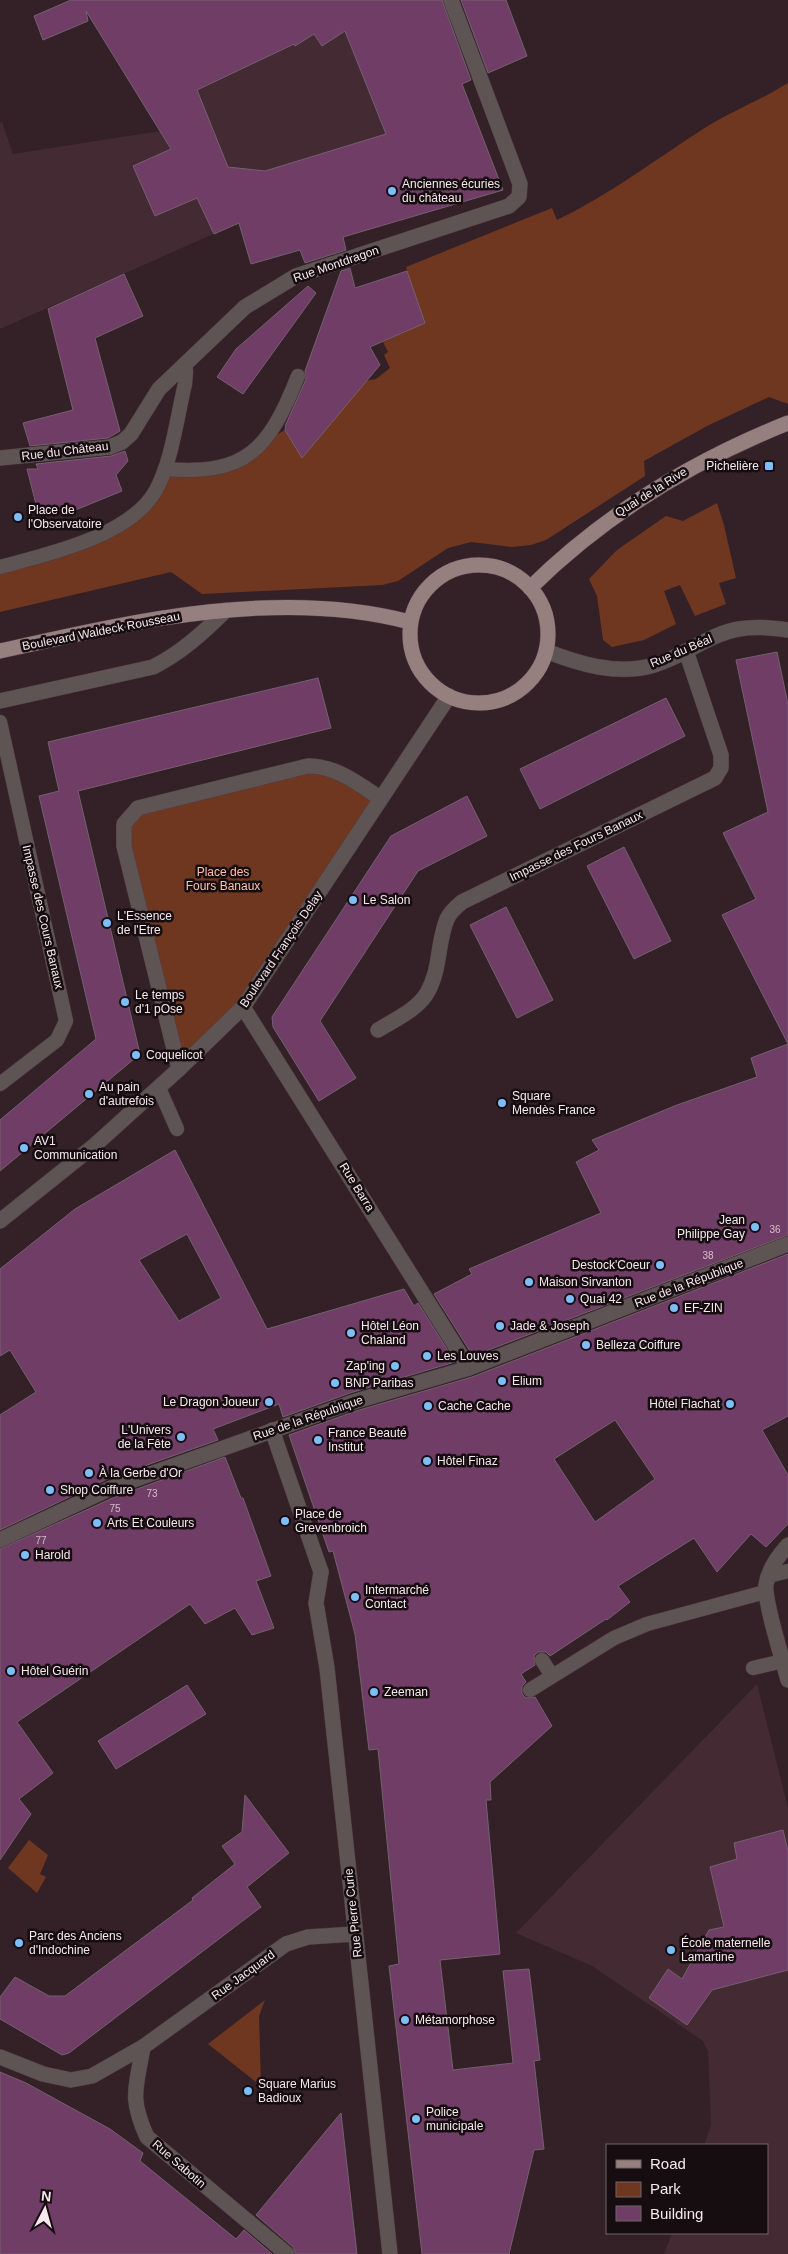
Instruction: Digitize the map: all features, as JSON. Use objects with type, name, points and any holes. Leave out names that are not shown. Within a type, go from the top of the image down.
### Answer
[{"type":"main road","name":"Quai de la Rive","points":[[530,588],[582,540],[639,498],[726,449],[788,422]]},
{"type":"main road","points":[[470,565],[499,569],[513,574],[530,588],[540,602],[546,617],[548,634],[546,651],[538,670],[525,685],[508,696],[489,702],[469,702],[449,696],[431,684],[417,666],[410,644],[410,622],[418,601],[431,584],[449,571],[470,565]]},
{"type":"main road","name":"Boulevard Waldeck Rousseau","points":[[0,651],[149,619],[226,610],[294,608],[369,613],[410,622]]},
{"type":"street","name":"Rue Montdragon","points":[[183,367],[245,307],[296,276],[509,206],[519,197],[520,184],[451,0]]},
{"type":"street","name":"Rue du Château","points":[[0,458],[110,448],[122,442],[131,434],[159,389],[183,367]]},
{"type":"street","points":[[0,701],[153,668],[171,658],[208,629],[226,610]]},
{"type":"street","name":"Rue du Béal","points":[[546,651],[588,665],[630,669],[654,665],[737,629],[761,626],[788,630]]},
{"type":"street","name":"Impasse des Fours Banaux","points":[[378,1030],[408,1012],[426,995],[438,970],[447,920],[452,911],[462,902],[715,778],[721,768],[721,755],[686,651]]},
{"type":"street","name":"Boulevard François Delay","points":[[0,1221],[95,1145],[159,1088],[243,1007],[449,696]]},
{"type":"street","points":[[179,1069],[124,846],[124,824],[138,808],[308,766],[323,766],[341,773],[380,798]]},
{"type":"street","name":"Rue Barra","points":[[243,1007],[469,1368]]},
{"type":"street","name":"Rue de la République","points":[[0,1540],[111,1488],[353,1402],[469,1368],[788,1244]]},
{"type":"street","name":"Rue Pierre Curie","points":[[272,1430],[322,1572],[316,1603],[327,1668],[390,2254]]},
{"type":"street","points":[[788,1545],[774,1563],[768,1576],[765,1592],[788,1680]]},
{"type":"street","name":"Rue Jacquard","points":[[144,2047],[286,1944],[308,1936],[355,1934]]},
{"type":"street","points":[[0,2057],[43,2074],[71,2080],[92,2076],[144,2047]]},
{"type":"street","name":"Rue Sabotin","points":[[144,2047],[134,2093],[137,2115],[147,2137],[287,2254]]},
{"type":"lane","points":[[0,567],[39,557],[124,524],[142,511],[156,490],[165,469],[185,384],[186,371],[183,367]]},
{"type":"lane","points":[[165,469],[215,470],[240,461],[264,444],[279,421],[298,376]]},
{"type":"lane","name":"Impasse des Cours Banaux","points":[[0,722],[66,1021],[57,1040],[0,1084]]},
{"type":"lane","points":[[159,1088],[178,1129]]},
{"type":"lane","points":[[768,1576],[788,1571]]},
{"type":"lane","points":[[530,1690],[614,1638],[647,1624],[765,1592]]},
{"type":"lane","points":[[542,1660],[552,1676]]},
{"type":"lane","points":[[753,1668],[783,1661]]},
{"type":"shaded area","points":[[79,0],[432,8],[503,190],[251,264],[238,223],[0,329],[0,123],[2,122],[13,154],[160,131]]},
{"type":"shaded area","name":"École maternelle Lamartine","points":[[757,1684],[788,1808],[788,2254],[664,2254],[672,2234],[768,2234],[768,2144],[704,2144],[711,2125],[708,2051],[703,2041],[592,1966],[516,1933]]},
{"type":"green space","points":[[788,83],[788,404],[769,397],[707,426],[644,461],[645,476],[546,540],[531,545],[512,547],[471,542],[448,548],[398,581],[382,585],[202,594],[171,572],[0,612],[0,567],[124,524],[165,469],[215,470],[285,430],[303,457],[366,381],[376,379],[390,368],[384,355],[388,352],[383,342],[424,323],[406,267],[552,208],[557,220],[613,188],[713,123]]},
{"type":"green space","points":[[717,503],[736,578],[719,583],[726,604],[695,616],[680,585],[664,591],[676,624],[644,640],[612,647],[603,640],[597,596],[589,579],[617,550],[666,516],[683,521]]},
{"type":"green space","name":"Place des Fours Banaux","points":[[308,766],[380,798],[243,1007],[179,1069],[124,846],[138,808]]},
{"type":"green space","points":[[29,1840],[48,1855],[40,1874],[46,1877],[37,1893],[8,1868]]},
{"type":"green space","points":[[265,2000],[259,2016],[261,2086],[208,2044]]},
{"type":"building","points":[[71,0],[442,0],[471,80],[462,84],[503,190],[343,237],[346,250],[305,263],[300,250],[251,264],[239,223],[214,234],[197,198],[155,216],[133,166],[171,149],[86,11],[88,21],[43,40],[34,16]],"holes":[[[345,31],[386,134],[265,171],[228,167],[197,90],[294,44],[295,46],[314,34],[322,46]]]},
{"type":"building","points":[[461,0],[506,0],[527,56],[488,73]]},
{"type":"building","points":[[350,268],[355,288],[407,271],[425,323],[370,347],[380,365],[302,458],[285,430],[286,424],[306,379],[305,371],[341,271]]},
{"type":"building","points":[[124,274],[143,316],[95,338],[120,431],[108,438],[30,446],[23,423],[73,410],[48,309]]},
{"type":"building","points":[[308,286],[316,293],[243,394],[217,377],[236,349]]},
{"type":"building","points":[[125,451],[128,461],[116,475],[122,491],[73,511],[38,512],[27,469],[38,469],[36,464],[111,456]]},
{"type":"building","points":[[777,652],[788,704],[788,1044],[722,915],[756,899],[723,833],[768,812],[736,660]]},
{"type":"building","points":[[318,678],[331,728],[78,791],[140,1054],[0,1171],[0,1120],[96,1039],[39,796],[59,791],[48,742]]},
{"type":"building","points":[[666,698],[685,736],[540,809],[520,769]]},
{"type":"building","points":[[467,796],[487,836],[418,871],[320,1021],[356,1078],[319,1101],[273,1027],[272,1017],[391,836]]},
{"type":"building","points":[[624,847],[671,941],[634,959],[587,866]]},
{"type":"building","points":[[506,907],[553,1000],[517,1018],[470,925]]},
{"type":"building","points":[[788,1044],[788,1235],[473,1356],[434,1294],[472,1274],[469,1269],[601,1213],[576,1162],[599,1150],[592,1140],[677,1105],[757,1077],[751,1058]]},
{"type":"building","points":[[175,1150],[267,1329],[404,1289],[414,1306],[418,1303],[455,1362],[350,1393],[283,1417],[279,1404],[213,1429],[218,1440],[107,1479],[0,1530],[0,1415],[36,1392],[10,1350],[0,1356],[0,1269],[75,1209]],"holes":[[[187,1234],[221,1298],[179,1321],[139,1260]]]},
{"type":"building","points":[[788,1254],[788,1416],[762,1430],[788,1475],[788,1524],[766,1547],[751,1534],[717,1572],[694,1538],[618,1586],[630,1602],[607,1620],[550,1656],[546,1652],[538,1652],[534,1656],[535,1665],[521,1674],[526,1682],[522,1686],[522,1694],[526,1698],[535,1697],[552,1726],[490,1782],[491,1800],[486,1800],[500,1954],[440,1960],[453,2070],[513,2063],[503,1971],[529,1969],[540,2060],[534,2061],[544,2149],[534,2150],[509,2254],[422,2254],[389,1966],[399,1964],[378,1749],[369,1750],[355,1634],[333,1551],[329,1552],[289,1435],[356,1411],[472,1377]],"holes":[[[615,1420],[655,1479],[595,1522],[554,1459]]]},
{"type":"building","points":[[225,1457],[241,1498],[243,1498],[271,1576],[256,1581],[274,1628],[252,1635],[235,1608],[205,1624],[190,1604],[17,1722],[53,1773],[19,1799],[31,1814],[0,1860],[0,1549],[115,1497]]},
{"type":"building","points":[[187,1685],[206,1714],[116,1769],[98,1741]]},
{"type":"building","points":[[245,1795],[289,1853],[247,1887],[261,1907],[69,2053],[62,2055],[0,2019],[0,1997],[15,1977],[49,1996],[65,1996],[193,1900],[192,1898],[235,1864],[222,1846],[242,1832]]},
{"type":"building","points":[[783,1830],[788,1851],[788,1970],[712,1990],[687,2025],[649,1998],[668,1969],[682,1979],[709,1930],[724,1927],[710,1867],[737,1859],[734,1843]]},
{"type":"building","points":[[0,2072],[26,2083],[110,2129],[143,2153],[140,2161],[236,2239],[244,2230],[272,2254],[0,2254]]},
{"type":"building","points":[[341,2113],[357,2254],[296,2254],[293,2247],[256,2215]]},
{"type":"place","name":"Anciennes écuries du château","points":[[392,191]]},
{"type":"place","name":"Pichelière","points":[[769,466]]},
{"type":"place","name":"Place de l'Observatoire","points":[[18,517]]},
{"type":"place","name":"Le Salon","points":[[353,900]]},
{"type":"place","name":"L'Essence de l'Etre","points":[[107,923]]},
{"type":"place","name":"Le temps d'1 pOse","points":[[125,1002]]},
{"type":"place","name":"Coquelicot","points":[[136,1055]]},
{"type":"place","name":"Au pain d'autrefois","points":[[89,1094]]},
{"type":"place","name":"Square Mendès France","points":[[502,1103]]},
{"type":"place","name":"AV1 Communication","points":[[24,1148]]},
{"type":"place","name":"Jean Philippe Gay","points":[[755,1227]]},
{"type":"place","name":"Destock'Coeur","points":[[660,1265]]},
{"type":"place","name":"Maison Sirvanton","points":[[529,1282]]},
{"type":"place","name":"Quai 42","points":[[570,1299]]},
{"type":"place","name":"EF-ZIN","points":[[674,1308]]},
{"type":"place","name":"Jade & Joseph","points":[[500,1326]]},
{"type":"place","name":"Hôtel Léon Chaland","points":[[351,1333]]},
{"type":"place","name":"Belleza Coiffure","points":[[586,1345]]},
{"type":"place","name":"Les Louves","points":[[427,1356]]},
{"type":"place","name":"Zap'ing","points":[[395,1366]]},
{"type":"place","name":"Elium","points":[[502,1381]]},
{"type":"place","name":"BNP Paribas","points":[[335,1383]]},
{"type":"place","name":"Le Dragon Joueur","points":[[269,1402]]},
{"type":"place","name":"Hôtel Flachat","points":[[730,1404]]},
{"type":"place","name":"Cache Cache","points":[[428,1406]]},
{"type":"place","name":"L'Univers de la Fête","points":[[181,1437]]},
{"type":"place","name":"France Beauté Institut","points":[[318,1440]]},
{"type":"place","name":"Hôtel Finaz","points":[[427,1461]]},
{"type":"place","name":"À la Gerbe d'Or","points":[[89,1473]]},
{"type":"place","name":"Shop Coiffure","points":[[50,1490]]},
{"type":"place","name":"Place de Grevenbroich","points":[[285,1521]]},
{"type":"place","name":"Arts Et Couleurs","points":[[97,1523]]},
{"type":"place","name":"Harold","points":[[25,1555]]},
{"type":"place","name":"Intermarché Contact","points":[[355,1597]]},
{"type":"place","name":"Hôtel Guérin","points":[[11,1671]]},
{"type":"place","name":"Zeeman","points":[[374,1692]]},
{"type":"place","name":"Parc des Anciens d'Indochine","points":[[19,1943]]},
{"type":"place","name":"École maternelle Lamartine","points":[[671,1950]]},
{"type":"place","name":"Métamorphose","points":[[405,2020]]},
{"type":"place","name":"Square Marius Badioux","points":[[248,2091]]},
{"type":"place","name":"Police municipale","points":[[416,2119]]}]
